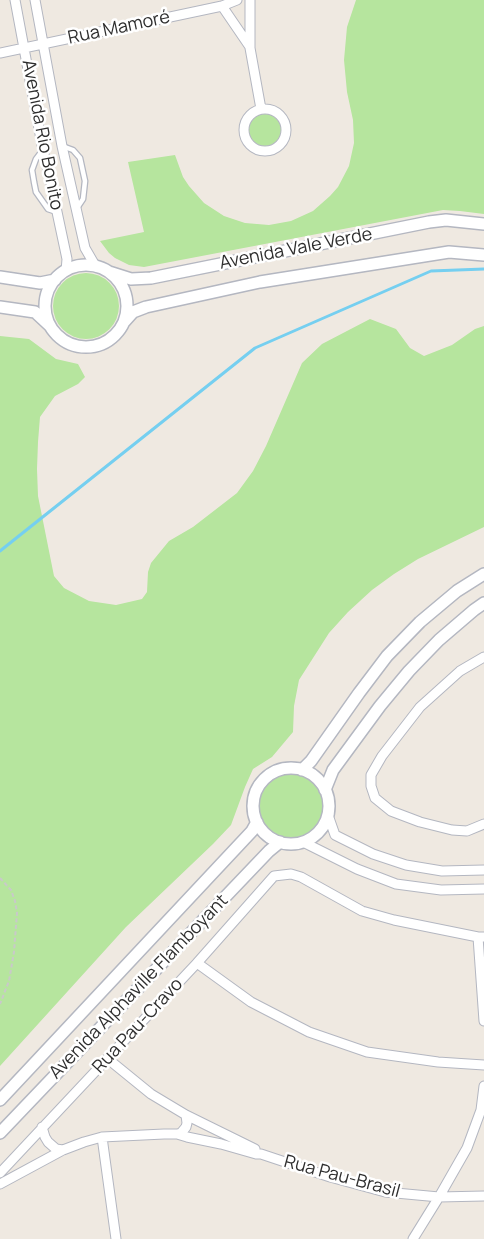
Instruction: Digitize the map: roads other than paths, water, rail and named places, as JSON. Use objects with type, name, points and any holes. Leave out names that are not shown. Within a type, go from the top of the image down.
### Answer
[{"type":"street","name":"Avenida Rio Bonito","points":[[15,0],[43,150],[67,259],[66,271]]},
{"type":"street","name":"Avenida Rio Bonito","points":[[35,0],[76,210],[85,248],[96,267]]},
{"type":"street","name":"Rua Mamoré","points":[[0,53],[222,6],[236,0]]},
{"type":"street","points":[[250,0],[250,48],[261,109]]},
{"type":"street","points":[[222,6],[250,48]]},
{"type":"street","points":[[261,109],[267,109],[279,114],[286,124],[287,130],[283,143],[273,150],[266,152],[254,149],[249,145],[244,133],[246,121],[261,109]]},
{"type":"street","name":"Avenida Vale Verde","points":[[109,272],[131,279],[151,278],[429,222],[446,220],[484,224]]},
{"type":"street","name":"Avenida Vale Verde","points":[[124,322],[133,312],[146,307],[260,282],[449,252],[484,255]]},
{"type":"street","points":[[0,307],[35,312],[60,337],[71,344],[83,347],[96,346],[108,341],[117,333],[124,322],[127,309],[126,295],[120,282],[109,272],[96,267],[81,266],[66,271],[55,280],[49,291],[46,303],[47,316],[52,327]]},
{"type":"street","points":[[0,277],[40,282],[55,280]]},
{"type":"street","points":[[302,770],[311,761],[387,656],[420,622],[456,591],[484,574]]},
{"type":"street","points":[[325,790],[333,770],[403,678],[439,640],[484,603]]},
{"type":"street","points":[[484,656],[460,671],[420,708],[382,756],[371,775],[371,786],[375,798],[391,810],[420,822],[452,830],[467,831],[484,824]]},
{"type":"street","points":[[289,769],[302,770],[315,777],[325,790],[329,806],[328,815],[323,827],[314,836],[303,842],[292,844],[270,838],[262,831],[254,810],[254,798],[259,787],[267,778],[278,771],[289,769]]},
{"type":"street","points":[[328,815],[335,835],[373,854],[406,865],[442,871],[484,870]]},
{"type":"street","name":"Avenida Alphaville Flamboyant","points":[[0,1100],[252,831],[257,822]]},
{"type":"street","name":"Avenida Alphaville Flamboyant","points":[[0,1133],[268,851],[280,842]]},
{"type":"street","points":[[303,842],[357,869],[396,884],[441,890],[484,890]]},
{"type":"street","name":"Rua Pau-Cravo","points":[[0,1173],[197,963],[274,876],[291,874],[301,877],[362,911],[394,920],[481,937]]},
{"type":"street","points":[[481,937],[484,1021]]},
{"type":"street","points":[[197,963],[251,1002],[309,1032],[367,1052],[438,1062],[484,1065]]},
{"type":"street","name":"Rua Pau-Brasil","points":[[108,1058],[151,1094],[186,1115],[257,1150],[261,1154]]},
{"type":"street","points":[[413,1239],[467,1148],[481,1110],[484,1086]]},
{"type":"street","points":[[177,1134],[181,1133],[186,1127],[186,1115]]},
{"type":"street","points":[[42,1127],[48,1142],[56,1149],[63,1150]]},
{"type":"street","name":"Rua Pau-Brasil","points":[[0,1184],[63,1150],[84,1142],[102,1137],[177,1134],[261,1154],[330,1177],[385,1192],[439,1197],[484,1196]]},
{"type":"street","points":[[102,1137],[116,1239]]},
{"type":"lane","points":[[62,146],[73,150],[80,158],[85,181],[82,199],[76,210]]},
{"type":"lane","points":[[43,150],[36,158],[32,170],[36,192],[48,209],[57,212]]},
{"type":"waterway","points":[[0,551],[255,348],[431,271],[484,269]]}]
